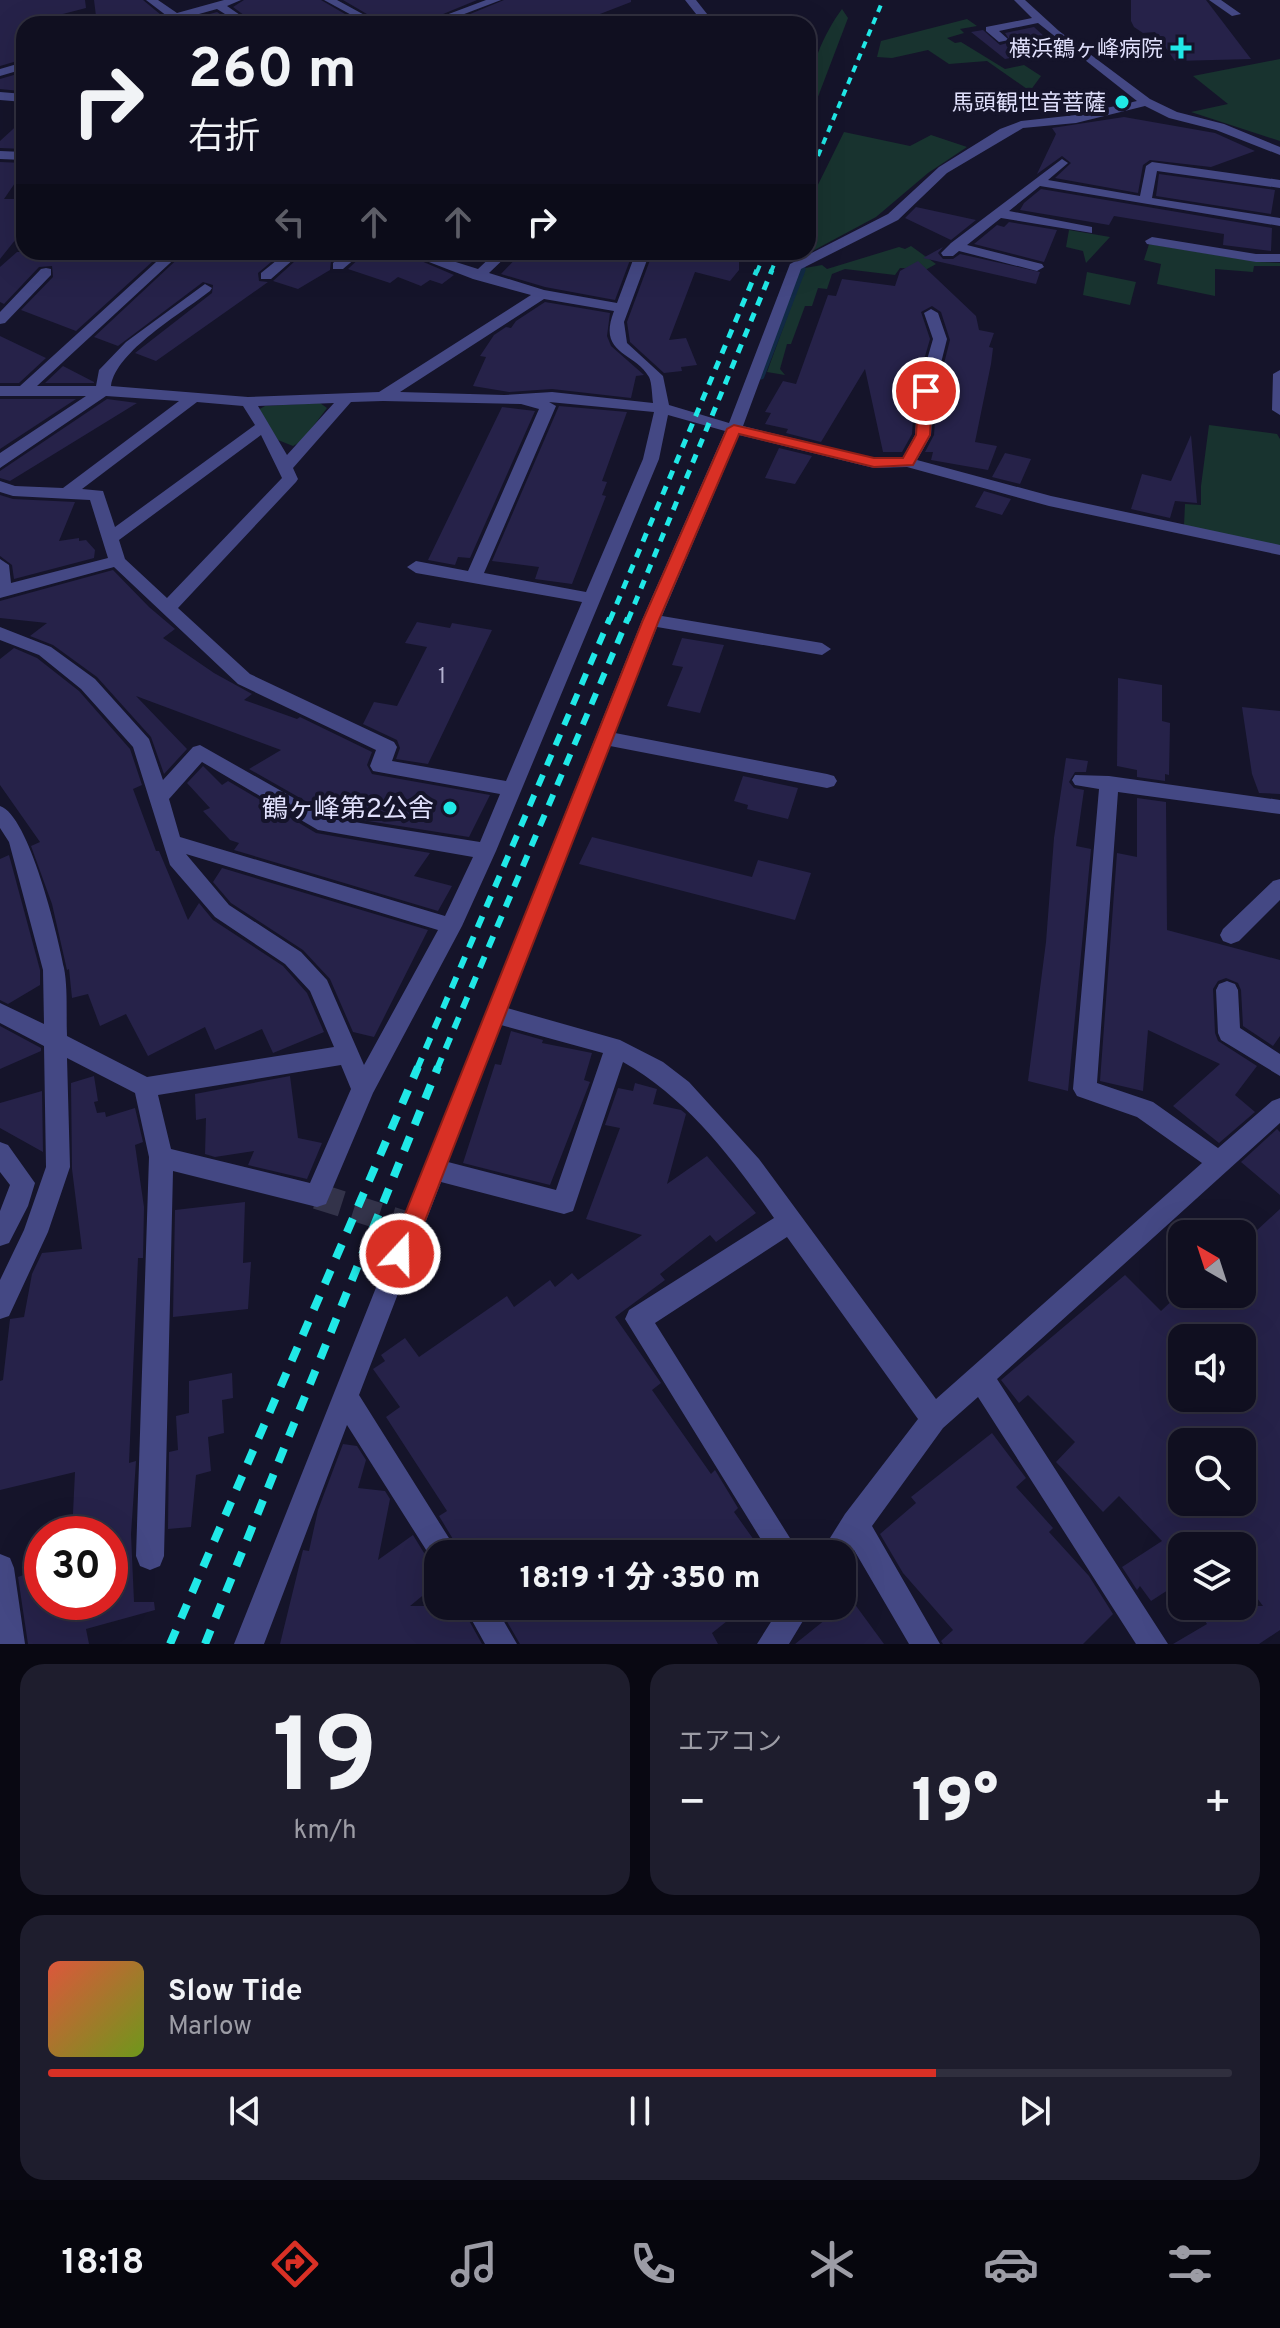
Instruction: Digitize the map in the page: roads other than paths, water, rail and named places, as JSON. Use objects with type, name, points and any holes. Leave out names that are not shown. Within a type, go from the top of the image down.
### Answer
[{"type":"street","points":[[151,0],[174,16]]},
{"type":"street","points":[[179,16],[236,0]]},
{"type":"street","points":[[329,0],[360,16]]},
{"type":"street","points":[[450,16],[496,0]]},
{"type":"street","points":[[690,0],[703,16]]},
{"type":"street","points":[[1019,0],[1055,33],[1146,102],[1173,115],[1228,130],[1280,151]]},
{"type":"street","points":[[1214,0],[1236,14]]},
{"type":"street","points":[[219,5],[236,16]]},
{"type":"street","points":[[1003,40],[990,29],[1042,19]]},
{"type":"street","points":[[816,256],[893,217],[943,170],[1004,132],[1021,125],[1076,119],[1146,102]]},
{"type":"street","points":[[1037,267],[952,249],[1062,163]]},
{"type":"street","points":[[1145,201],[1152,166],[1280,184]]},
{"type":"street","points":[[1038,182],[1280,222]]},
{"type":"street","points":[[998,213],[1087,230]]},
{"type":"street","points":[[1152,241],[1256,258],[1280,258]]},
{"type":"street","points":[[23,392],[166,260]]},
{"type":"street","points":[[266,276],[285,260]]},
{"type":"street","points":[[338,266],[346,260]]},
{"type":"street","points":[[433,260],[542,294],[623,308]]},
{"type":"street","points":[[478,276],[495,260]]},
{"type":"street","points":[[161,1157],[317,1196],[363,1089],[451,926],[486,851],[651,459],[662,408],[656,376],[620,344],[617,322],[640,260]]},
{"type":"street","points":[[249,1644],[651,620],[734,429],[795,267],[809,260]]},
{"type":"street","points":[[0,320],[6,308],[46,272]]},
{"type":"street","points":[[0,463],[103,391],[106,370],[131,345],[205,288]]},
{"type":"street","points":[[383,396],[542,294]]},
{"type":"street","points":[[908,462],[923,435],[926,391],[940,339],[931,313]]},
{"type":"street","points":[[1280,374],[1280,410]]},
{"type":"street","points":[[0,391],[103,391],[248,402],[383,396],[504,400],[552,397],[662,408],[874,463],[908,462],[1049,501],[1280,550]]},
{"type":"street","points":[[67,493],[194,397]]},
{"type":"street","points":[[168,608],[287,474],[347,397]]},
{"type":"street","points":[[474,576],[548,406],[504,400]]},
{"type":"street","points":[[248,402],[287,474]]},
{"type":"street","points":[[110,539],[263,426]]},
{"type":"street","points":[[0,486],[13,491],[97,495],[117,561],[244,679],[387,747],[380,766],[512,789]]},
{"type":"street","points":[[0,565],[2,592],[117,561]]},
{"type":"street","points":[[416,567],[590,598]]},
{"type":"street","points":[[651,620],[822,649]]},
{"type":"street","points":[[0,633],[45,651],[88,684],[142,744],[177,859],[222,911],[293,958],[319,986],[363,1089]]},
{"type":"street","points":[[605,738],[827,781]]},
{"type":"street","points":[[158,798],[200,752],[325,825],[486,851]]},
{"type":"street","points":[[1082,780],[1280,807]]},
{"type":"street","points":[[1109,783],[1085,1089],[1145,1109],[1220,1163]]},
{"type":"street","points":[[0,813],[19,840],[54,970],[58,1167],[0,1307]]},
{"type":"street","points":[[171,842],[451,926]]},
{"type":"street","points":[[1231,935],[1280,887]]},
{"type":"street","points":[[1227,990],[1229,1033],[1280,1066]]},
{"type":"street","points":[[0,1012],[145,1087],[348,1054]]},
{"type":"street","points":[[494,1014],[581,1036],[616,1049],[655,1069],[696,1106],[735,1144],[934,1419]]},
{"type":"street","points":[[434,1169],[564,1203],[616,1049]]},
{"type":"street","points":[[145,1087],[161,1157],[150,1556]]},
{"type":"street","points":[[844,1540],[934,1419],[1280,1108]]},
{"type":"street","points":[[0,1153],[23,1183],[16,1206],[0,1235]]},
{"type":"street","points":[[16,1206],[44,1206]]},
{"type":"street","points":[[777,1540],[638,1319],[790,1222]]},
{"type":"street","points":[[980,1376],[1153,1644]]},
{"type":"street","points":[[345,1397],[436,1540]]},
{"type":"street","points":[[855,1524],[925,1644]]},
{"type":"street","points":[[0,1568],[10,1644]]},
{"type":"street","points":[[487,1620],[502,1644]]},
{"type":"street","points":[[772,1644],[788,1620]]},
{"type":"waterway","points":[[801,272],[803,267]]},
{"type":"waterway","points":[[761,376],[802,270]]},
{"type":"tunnel","points":[[317,1196],[411,1226]]},
{"type":"railway","points":[[816,161],[883,0]]},
{"type":"railway","points":[[757,272],[762,260]]},
{"type":"railway","points":[[771,272],[776,260]]},
{"type":"railway","points":[[610,620],[757,270]]},
{"type":"railway","points":[[628,620],[772,270]]},
{"type":"railway","points":[[417,1069],[610,618]]},
{"type":"railway","points":[[437,1069],[628,618]]},
{"type":"railway","points":[[170,1644],[418,1067]]},
{"type":"railway","points":[[205,1644],[438,1067]]},
{"type":"place","name":"横浜鶴ヶ峰病院","points":[[1181,48]]},
{"type":"place","name":"馬頭観世音菩薩","points":[[1122,102]]},
{"type":"place","name":"鶴ヶ峰第2公舎","points":[[450,808]]}]
